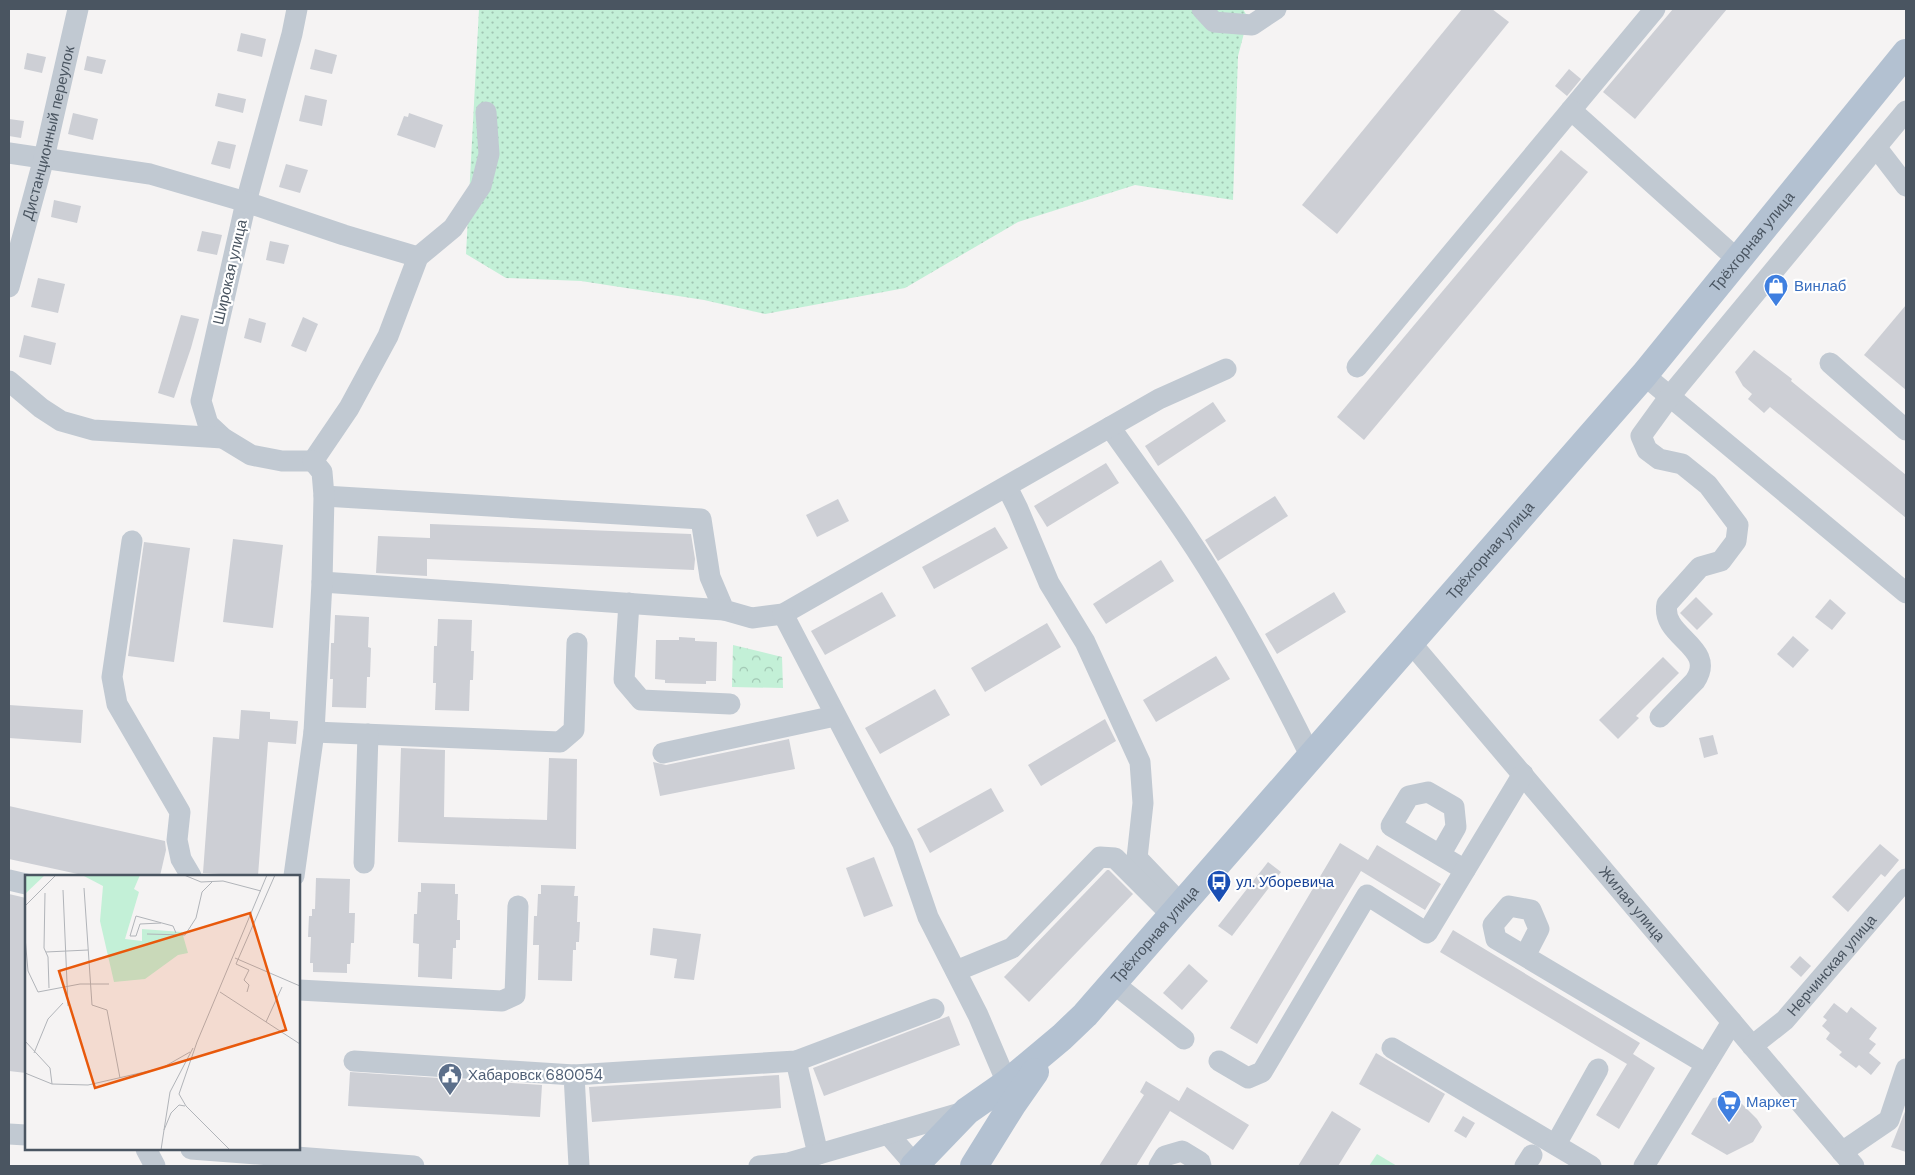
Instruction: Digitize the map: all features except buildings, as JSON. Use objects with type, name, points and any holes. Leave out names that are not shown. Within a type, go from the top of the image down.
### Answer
[{"type":"main road","name":"Трёхгорная улица","points":[[1062,1037],[1085,1015],[1412,643],[1644,375],[1906,53]]},
{"type":"main road","points":[[914,1166],[968,1111],[1007,1083],[1062,1037]]},
{"type":"main road","points":[[974,1166],[1028,1081],[1062,1037]]},
{"type":"street","name":"Дистанционный переулок","points":[[9,287],[44,158],[78,9]]},
{"type":"street","name":"Широкая улица","points":[[297,9],[292,34],[246,202],[201,401],[208,424],[223,438],[251,455],[282,461],[313,462]]},
{"type":"street","points":[[1202,9],[1214,22],[1252,25],[1276,9]]},
{"type":"street","points":[[1357,367],[1655,9]]},
{"type":"street","points":[[1571,110],[1738,260]]},
{"type":"street","points":[[1660,717],[1694,681],[1699,674],[1701,666],[1699,656],[1669,622],[1666,612],[1667,604],[1700,567],[1721,561],[1736,541],[1738,525],[1708,484],[1682,464],[1658,459],[1647,450],[1641,436],[1670,396],[1906,111]]},
{"type":"street","points":[[294,875],[314,732],[322,582],[324,496],[322,472],[313,462],[350,408],[388,336],[418,257],[453,228],[481,186],[489,154],[486,112]]},
{"type":"street","points":[[1876,147],[1906,186]]},
{"type":"street","points":[[9,152],[150,174],[246,202],[344,235],[418,257]]},
{"type":"street","points":[[1830,363],[1906,430]]},
{"type":"street","points":[[322,582],[724,610],[752,618],[783,614],[1158,399],[1226,369]]},
{"type":"street","points":[[1644,375],[1906,593]]},
{"type":"street","points":[[9,381],[41,408],[61,421],[93,430],[223,438]]},
{"type":"street","points":[[1110,427],[1185,533],[1245,630],[1310,757]]},
{"type":"street","points":[[1007,486],[1049,583],[1085,642],[1140,762],[1143,803],[1137,858],[1176,910]]},
{"type":"street","points":[[324,496],[701,519],[710,577],[724,610]]},
{"type":"street","points":[[132,541],[112,677],[117,704],[180,812],[178,840],[181,859],[190,875]]},
{"type":"street","points":[[629,604],[624,680],[641,700],[730,704]]},
{"type":"street","points":[[783,614],[903,844],[928,916],[978,1015],[1007,1083]]},
{"type":"street","points":[[314,732],[560,742],[574,730],[577,643]]},
{"type":"street","name":"Жилая улица","points":[[1412,643],[1848,1159]]},
{"type":"street","points":[[663,753],[835,716]]},
{"type":"street","points":[[364,863],[368,734]]},
{"type":"street","points":[[1219,1060],[1248,1078],[1262,1072],[1367,895],[1427,932],[1523,774]]},
{"type":"street","points":[[1440,855],[1465,870]]},
{"type":"street","points":[[956,971],[1012,948],[1100,857],[1115,858],[1176,910]]},
{"type":"street","name":"Нерчинская улица","points":[[1752,1046],[1785,1020],[1906,879]]},
{"type":"street","points":[[9,880],[25,884]]},
{"type":"street","points":[[300,990],[502,1002],[514,995],[518,906]]},
{"type":"street","points":[[1525,956],[1706,1064]]},
{"type":"street","points":[[1113,983],[1184,1039]]},
{"type":"street","points":[[354,1061],[574,1075],[796,1060],[934,1009]]},
{"type":"street","points":[[1644,1166],[1732,1022]]},
{"type":"street","points":[[1392,1048],[1591,1166]]},
{"type":"street","points":[[796,1060],[818,1154]]},
{"type":"street","points":[[1556,1144],[1598,1069]]},
{"type":"street","points":[[1848,1159],[1889,1120],[1906,1069]]},
{"type":"street","points":[[574,1075],[579,1166]]},
{"type":"street","points":[[764,1166],[788,1163],[968,1111]]},
{"type":"street","points":[[9,1134],[25,1135]]},
{"type":"street","points":[[888,1134],[914,1166]]},
{"type":"street","points":[[147,1150],[155,1166]]},
{"type":"street","points":[[224,1150],[257,1151],[412,1166]]},
{"type":"street","points":[[1159,1166],[1165,1156],[1182,1151],[1200,1162],[1200,1166]]},
{"type":"green space","points":[[479,9],[1243,9],[1248,18],[1238,56],[1233,200],[1135,185],[1018,222],[905,288],[765,314],[704,300],[581,281],[506,278],[466,254]]},
{"type":"green space","points":[[733,645],[782,657],[783,688],[732,687]]},
{"type":"green space","points":[[1377,1154],[1397,1166],[1369,1166]]},
{"type":"place","name":"Винлаб","points":[[1776,307]]},
{"type":"place","name":"ул. Уборевича","points":[[1219,903]]},
{"type":"place","name":"Хабаровск 680054","points":[[450,1096]]},
{"type":"place","name":"Маркет","points":[[1729,1123]]}]
